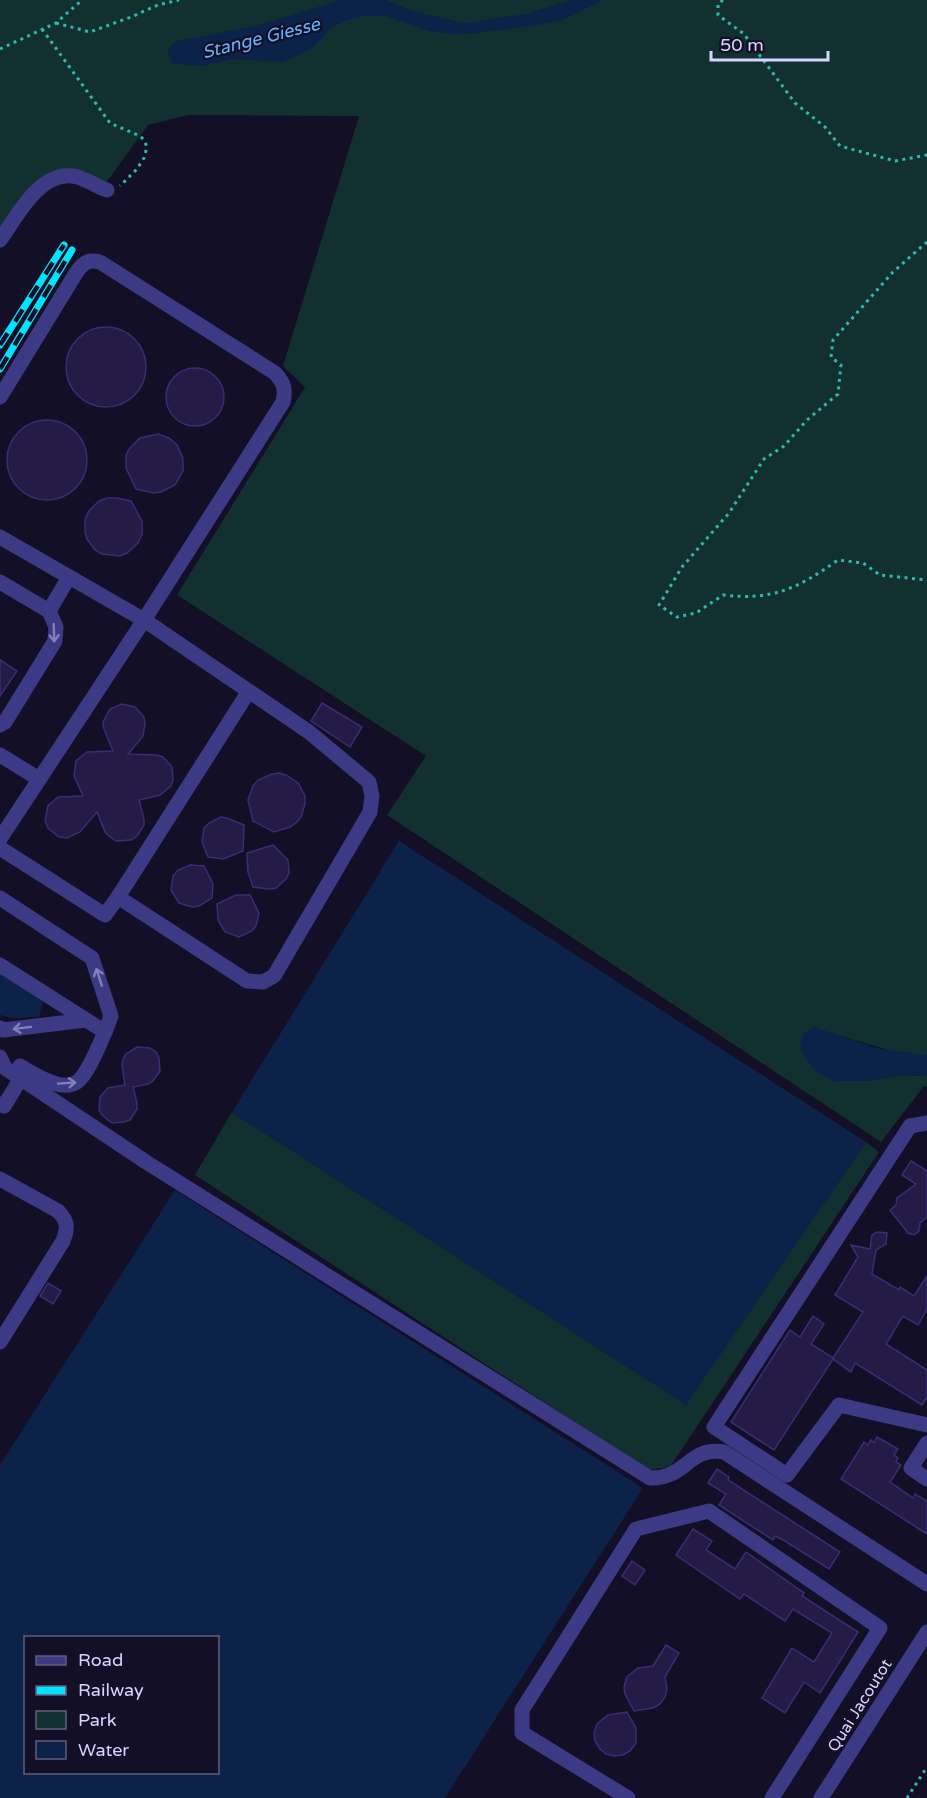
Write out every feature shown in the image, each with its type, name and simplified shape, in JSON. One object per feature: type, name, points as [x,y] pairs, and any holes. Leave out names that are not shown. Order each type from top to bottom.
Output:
[{"type":"street","points":[[0,240],[28,201],[48,181],[71,176],[107,190]]},
{"type":"street","points":[[0,397],[76,273],[83,263],[91,260],[100,262],[275,373],[283,382],[286,392],[283,402],[144,620],[0,839]]},
{"type":"street","points":[[0,537],[144,620],[309,732],[369,782],[372,796],[370,812],[274,976],[263,982],[247,981],[230,972],[118,897]]},
{"type":"street","points":[[49,611],[69,577]]},
{"type":"street","points":[[0,582],[49,611],[56,627],[55,641],[5,722],[0,725]]},
{"type":"street","points":[[0,848],[105,915],[249,691]]},
{"type":"street","points":[[0,755],[39,779]]},
{"type":"street","points":[[0,898],[92,958],[111,1016],[85,1073],[77,1083],[55,1084],[39,1078],[5,1057]]},
{"type":"street","points":[[0,965],[105,1032]]},
{"type":"street","points":[[0,1028],[3,1030],[86,1020]]},
{"type":"street","points":[[5,1057],[5,1068],[146,1162],[650,1478],[671,1475],[701,1453],[711,1450],[724,1452],[927,1584]]},
{"type":"street","points":[[0,1104],[4,1106],[21,1078]]},
{"type":"street","points":[[927,1123],[910,1126],[714,1427],[787,1475],[838,1405],[927,1425]]},
{"type":"street","points":[[0,1179],[58,1211],[68,1225],[63,1241],[0,1342]]},
{"type":"street","points":[[927,1443],[911,1468],[927,1479]]},
{"type":"street","points":[[628,1798],[522,1733],[522,1710],[636,1529],[709,1511],[880,1628],[772,1798]]},
{"type":"street","name":"Quai Jacoutot","points":[[821,1798],[927,1632]]},
{"type":"path","points":[[0,49],[56,23],[81,0]]},
{"type":"path","points":[[56,23],[90,32],[158,5],[179,0]]},
{"type":"path","points":[[723,0],[717,4],[717,15],[744,34],[795,103],[825,127],[840,146],[895,161],[927,155]]},
{"type":"path","points":[[42,29],[110,123],[140,136],[147,147],[144,158],[137,169],[124,183],[116,189],[107,190]]},
{"type":"path","points":[[927,242],[893,272],[833,340],[831,357],[841,365],[837,394],[807,420],[784,446],[764,459],[729,513],[682,567],[659,605],[677,617],[696,614],[723,595],[752,597],[784,592],[814,577],[838,560],[863,563],[880,575],[927,580]]},
{"type":"path","points":[[907,1798],[927,1767]]},
{"type":"green space","points":[[0,0],[927,0],[927,1087],[924,1086],[881,1142],[387,815],[426,756],[177,595],[305,387],[283,366],[359,116],[188,115],[148,125],[105,184],[74,172],[58,171],[50,174],[42,178],[0,233]],"holes":[[[814,1028],[885,1049],[926,1076],[901,1075],[867,1081]]]},
{"type":"green space","points":[[232,1112],[685,1404],[866,1142],[879,1152],[670,1467],[648,1470],[195,1175]]},
{"type":"water","name":"Stange Giesse","points":[[341,0],[386,0],[412,11],[465,23],[526,14],[570,0],[603,0],[565,19],[534,26],[456,35],[429,31],[387,16],[365,16],[345,21],[331,28],[309,50],[283,62],[231,59],[205,66],[171,63],[167,50],[176,41],[252,27]]},
{"type":"water","points":[[399,841],[866,1142],[686,1405],[232,1112]]},
{"type":"water","points":[[0,973],[43,1001],[39,1017],[12,1018],[0,1015]]},
{"type":"water","points":[[814,1027],[880,1049],[927,1055],[927,1076],[901,1075],[867,1081],[834,1081],[815,1071],[800,1049],[802,1034]]},
{"type":"water","points":[[175,1190],[643,1488],[445,1798],[0,1798],[0,1465]]},
{"type":"building","points":[[106,327],[121,330],[134,339],[143,352],[146,367],[143,382],[134,395],[121,404],[106,407],[91,404],[78,395],[69,382],[66,367],[69,352],[78,339],[91,330]]},
{"type":"building","points":[[189,368],[201,368],[216,376],[224,391],[224,403],[216,418],[201,426],[189,426],[174,418],[166,403],[166,391],[174,376]]},
{"type":"building","points":[[47,420],[62,423],[75,432],[84,445],[87,460],[84,475],[75,488],[62,497],[47,500],[32,497],[19,488],[10,475],[7,460],[10,445],[19,432],[32,423]]},
{"type":"building","points":[[158,434],[169,438],[177,445],[183,458],[183,471],[175,485],[161,492],[154,493],[136,489],[126,468],[126,455],[140,438]]},
{"type":"building","points":[[107,498],[131,501],[142,521],[142,534],[138,543],[120,556],[102,554],[95,550],[85,532],[85,519],[89,511],[99,501]]},
{"type":"building","points":[[0,660],[17,671],[0,696]]},
{"type":"building","points":[[322,703],[362,727],[350,747],[311,721]]},
{"type":"building","points":[[122,704],[135,707],[144,717],[145,723],[143,736],[128,754],[163,757],[172,767],[171,786],[160,795],[139,800],[144,825],[137,836],[131,840],[116,841],[110,837],[105,832],[97,812],[80,832],[67,838],[59,837],[48,828],[45,821],[48,806],[58,797],[83,796],[74,776],[76,761],[87,752],[113,751],[103,722],[110,709]]},
{"type":"building","points":[[279,773],[298,783],[305,796],[305,804],[301,817],[296,823],[274,832],[253,821],[248,800],[258,780]]},
{"type":"building","points":[[221,817],[244,825],[243,851],[223,859],[208,857],[202,842],[204,828]]},
{"type":"building","points":[[273,845],[288,860],[289,873],[276,888],[253,887],[248,872],[247,853]]},
{"type":"building","points":[[190,865],[204,866],[213,884],[212,898],[199,906],[192,907],[179,903],[171,890],[173,876],[178,870]]},
{"type":"building","points":[[236,895],[250,895],[259,913],[256,926],[252,931],[239,937],[225,932],[218,920],[217,904]]},
{"type":"building","points":[[137,1047],[150,1048],[156,1052],[160,1071],[148,1084],[133,1087],[137,1109],[130,1120],[112,1123],[99,1110],[100,1097],[108,1088],[125,1085],[123,1059],[126,1054]]},
{"type":"building","points":[[911,1161],[927,1171],[927,1217],[920,1223],[919,1231],[914,1235],[908,1233],[890,1210],[896,1205],[897,1198],[916,1184],[902,1175]]},
{"type":"building","points":[[877,1232],[887,1233],[886,1244],[876,1250],[872,1274],[914,1296],[927,1276],[927,1309],[918,1325],[903,1316],[886,1344],[927,1370],[927,1397],[922,1405],[855,1363],[851,1372],[833,1359],[774,1450],[731,1422],[790,1330],[800,1337],[813,1316],[824,1324],[811,1344],[833,1358],[863,1312],[835,1295],[858,1257],[851,1245],[870,1249],[872,1235]]},
{"type":"building","points":[[48,1283],[61,1291],[53,1304],[40,1296]]},
{"type":"building","points":[[877,1437],[898,1449],[894,1455],[898,1458],[896,1462],[901,1465],[890,1482],[913,1498],[915,1494],[927,1501],[927,1534],[841,1479],[864,1442],[868,1445],[871,1440],[874,1443]]},
{"type":"building","points":[[717,1469],[729,1477],[728,1480],[840,1552],[829,1569],[785,1541],[775,1536],[773,1540],[719,1505],[726,1494],[708,1483]]},
{"type":"building","points":[[693,1529],[712,1541],[706,1550],[735,1569],[746,1552],[804,1593],[802,1596],[858,1632],[820,1693],[804,1682],[785,1713],[762,1698],[792,1648],[814,1662],[832,1633],[793,1609],[785,1621],[744,1594],[740,1599],[676,1555]]},
{"type":"building","points":[[632,1561],[645,1570],[635,1585],[622,1576]]},
{"type":"building","points":[[666,1645],[679,1653],[665,1677],[667,1689],[665,1697],[653,1708],[634,1711],[625,1694],[624,1687],[627,1677],[638,1668],[653,1666]]},
{"type":"building","points":[[627,1712],[636,1728],[636,1743],[630,1751],[623,1755],[606,1754],[595,1741],[594,1733],[597,1724],[608,1715]]},
{"type":"railway","points":[[0,345],[64,245]]},
{"type":"railway","points":[[0,369],[72,250]]}]
